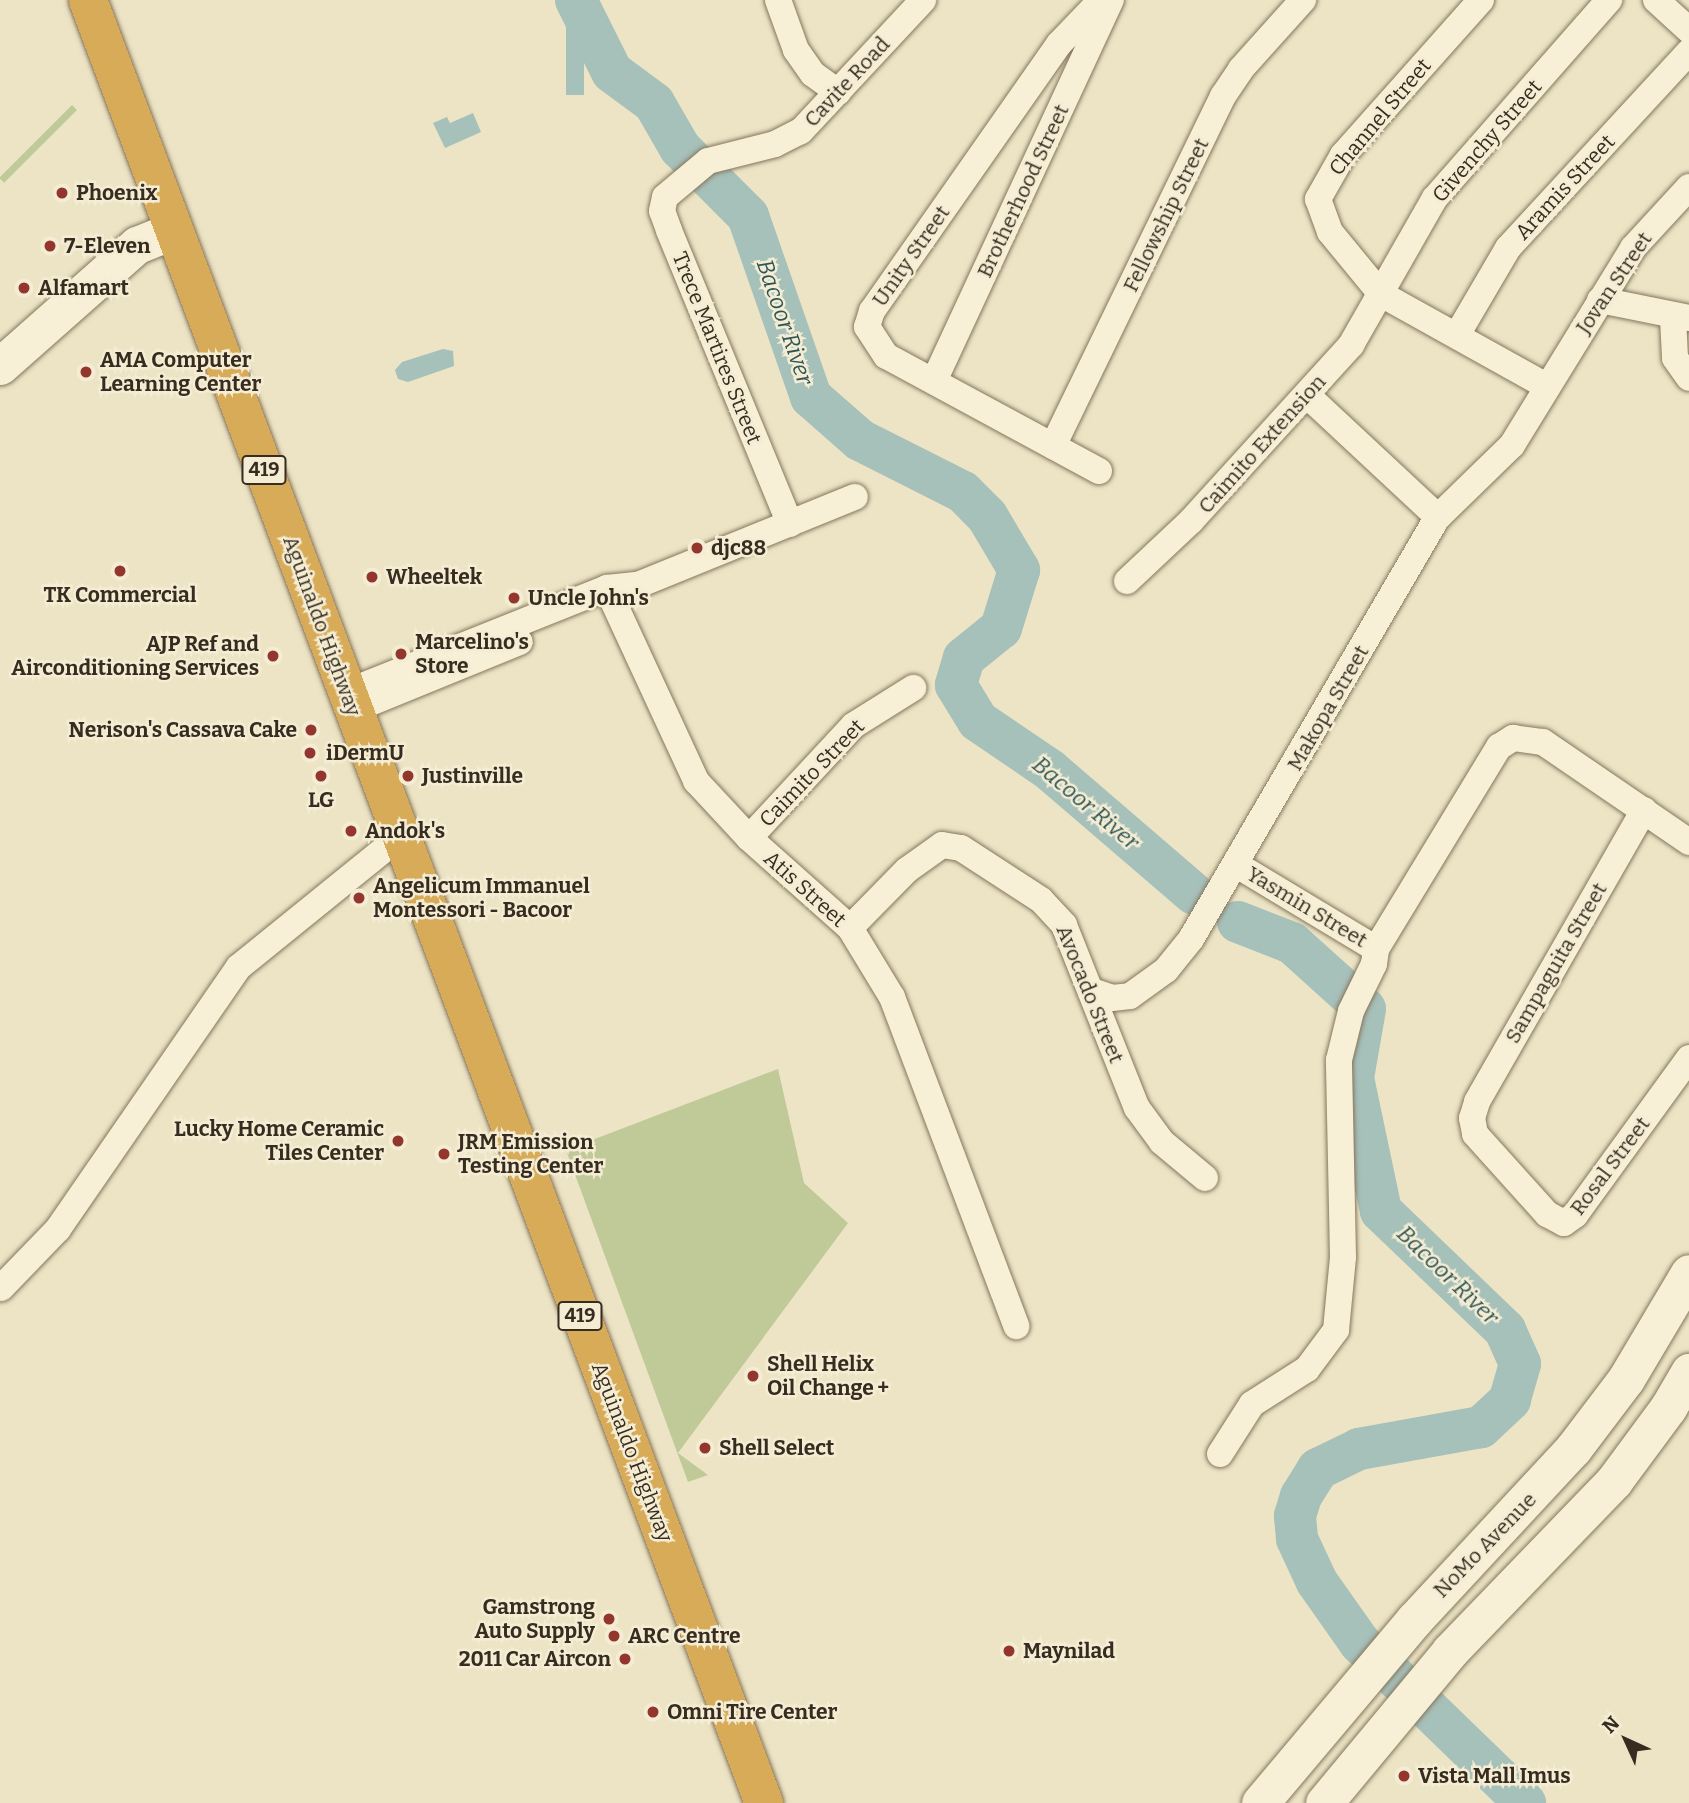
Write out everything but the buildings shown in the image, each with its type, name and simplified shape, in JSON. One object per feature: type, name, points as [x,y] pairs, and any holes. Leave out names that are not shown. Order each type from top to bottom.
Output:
[{"type":"highway","name":"Aguinaldo Highway","points":[[88,0],[764,1803]]},
{"type":"main road","points":[[0,366],[137,244],[174,230]]},
{"type":"main road","name":"NoMo Avenue","points":[[1260,1803],[1351,1691],[1414,1619],[1573,1449],[1626,1379],[1689,1273]]},
{"type":"main road","points":[[1324,1803],[1450,1651],[1614,1481],[1668,1408],[1689,1372]]},
{"type":"street","points":[[778,0],[796,50],[813,74],[838,92]]},
{"type":"street","name":"Cavite Road","points":[[684,178],[708,161],[790,138],[838,92],[923,0]]},
{"type":"street","name":"Unity Street","points":[[1099,471],[880,349],[867,327],[872,311],[1059,44],[1101,0]]},
{"type":"street","name":"Brotherhood Street","points":[[934,381],[1111,0]]},
{"type":"street","name":"Fellowship Street","points":[[1053,446],[1223,96],[1241,69],[1303,0]]},
{"type":"street","name":"Channel Street","points":[[1482,0],[1343,155],[1318,199],[1330,232],[1381,294],[1546,386]]},
{"type":"street","name":"Givenchy Street","points":[[1381,294],[1435,198],[1609,0]]},
{"type":"street","points":[[1656,0],[1689,30]]},
{"type":"street","name":"Aramis Street","points":[[1457,335],[1508,248],[1689,52]]},
{"type":"street","name":"Trece Martires Street","points":[[684,178],[672,186],[662,211],[790,524]]},
{"type":"street","name":"Jovan Street","points":[[1546,386],[1633,248],[1689,187]]},
{"type":"street","name":"Caimito Extension","points":[[1127,581],[1191,522],[1307,395],[1351,345],[1381,294]]},
{"type":"street","points":[[1600,300],[1681,318],[1675,358],[1689,378]]},
{"type":"street","name":"Makopa Street","points":[[1092,991],[1112,998],[1130,996],[1147,987],[1191,939],[1237,865],[1438,517],[1511,445],[1546,386]]},
{"type":"street","points":[[1307,395],[1438,517]]},
{"type":"street","points":[[350,701],[855,497]]},
{"type":"street","name":"Atis Street","points":[[611,596],[696,781],[749,838],[850,928],[892,997],[1016,1326]]},
{"type":"street","name":"Caimito Street","points":[[749,838],[855,725],[913,688]]},
{"type":"street","points":[[1220,1454],[1252,1404],[1307,1369],[1336,1330],[1343,1257],[1339,1060],[1351,1011],[1375,956],[1487,763],[1513,738],[1543,742],[1689,842]]},
{"type":"street","name":"Sampaguita Street","points":[[1472,1118],[1477,1102],[1644,810]]},
{"type":"street","points":[[1,1288],[58,1229],[239,967],[262,944],[401,836]]},
{"type":"street","name":"Avocado Street","points":[[850,928],[924,854],[942,845],[961,848],[1053,909],[1065,925],[1137,1108],[1162,1142],[1205,1178]]},
{"type":"street","name":"Yasmin Street","points":[[1237,865],[1375,956]]},
{"type":"street","name":"Rosal Street","points":[[1472,1118],[1475,1135],[1488,1150],[1548,1214],[1564,1223],[1575,1215],[1689,1058]]},
{"type":"green space","points":[[72,105],[77,110],[4,183],[0,177]]},
{"type":"green space","points":[[778,1069],[804,1183],[848,1223],[678,1453],[708,1475],[688,1482],[566,1150]]},
{"type":"water","points":[[566,0],[584,0],[584,95],[566,95]]},
{"type":"water","points":[[473,113],[481,132],[445,148],[433,123],[447,117],[450,123]]},
{"type":"water","points":[[443,349],[453,351],[454,366],[408,382],[398,379],[395,370],[402,362]]},
{"type":"waterway","name":"Bacoor River","points":[[576,0],[612,72],[654,103],[680,148],[748,216],[811,397],[860,440],[963,492],[987,516],[1019,570],[1001,628],[964,658],[956,685],[978,721],[1050,770],[1194,894]]},
{"type":"waterway","name":"Bacoor River","points":[[1238,922],[1292,943],[1365,1009],[1353,1078],[1381,1211],[1505,1330],[1520,1364],[1510,1400],[1481,1427],[1359,1449],[1318,1469],[1301,1496],[1295,1516],[1297,1539],[1317,1582],[1360,1643],[1525,1803]]},
{"type":"place","name":"Phoenix","points":[[62,193]]},
{"type":"place","name":"7-Eleven","points":[[50,246]]},
{"type":"place","name":"Alfamart","points":[[24,288]]},
{"type":"place","name":"AMA Computer Learning Center","points":[[86,372]]},
{"type":"place","name":"djc88","points":[[697,548]]},
{"type":"place","name":"TK Commercial","points":[[120,571]]},
{"type":"place","name":"Wheeltek","points":[[372,577]]},
{"type":"place","name":"Uncle John's","points":[[514,598]]},
{"type":"place","name":"Marcelino's Store","points":[[401,654]]},
{"type":"place","name":"AJP Ref and Airconditioning Services","points":[[273,656]]},
{"type":"place","name":"Nerison's Cassava Cake","points":[[311,730]]},
{"type":"place","name":"iDermU","points":[[310,753]]},
{"type":"place","name":"LG","points":[[321,776]]},
{"type":"place","name":"Justinville","points":[[408,776]]},
{"type":"place","name":"Andok's","points":[[351,831]]},
{"type":"place","name":"Angelicum Immanuel Montessori - Bacoor","points":[[359,898]]},
{"type":"place","name":"Lucky Home Ceramic Tiles Center","points":[[398,1141]]},
{"type":"place","name":"JRM Emission Testing Center","points":[[444,1154]]},
{"type":"place","name":"Shell Helix Oil Change +","points":[[753,1376]]},
{"type":"place","name":"Shell Select","points":[[705,1448]]},
{"type":"place","name":"Gamstrong Auto Supply","points":[[609,1619]]},
{"type":"place","name":"ARC Centre","points":[[614,1636]]},
{"type":"place","name":"Maynilad","points":[[1009,1651]]},
{"type":"place","name":"2011 Car Aircon","points":[[625,1659]]},
{"type":"place","name":"Omni Tire Center","points":[[653,1712]]},
{"type":"place","name":"Vista Mall Imus","points":[[1404,1776]]}]
